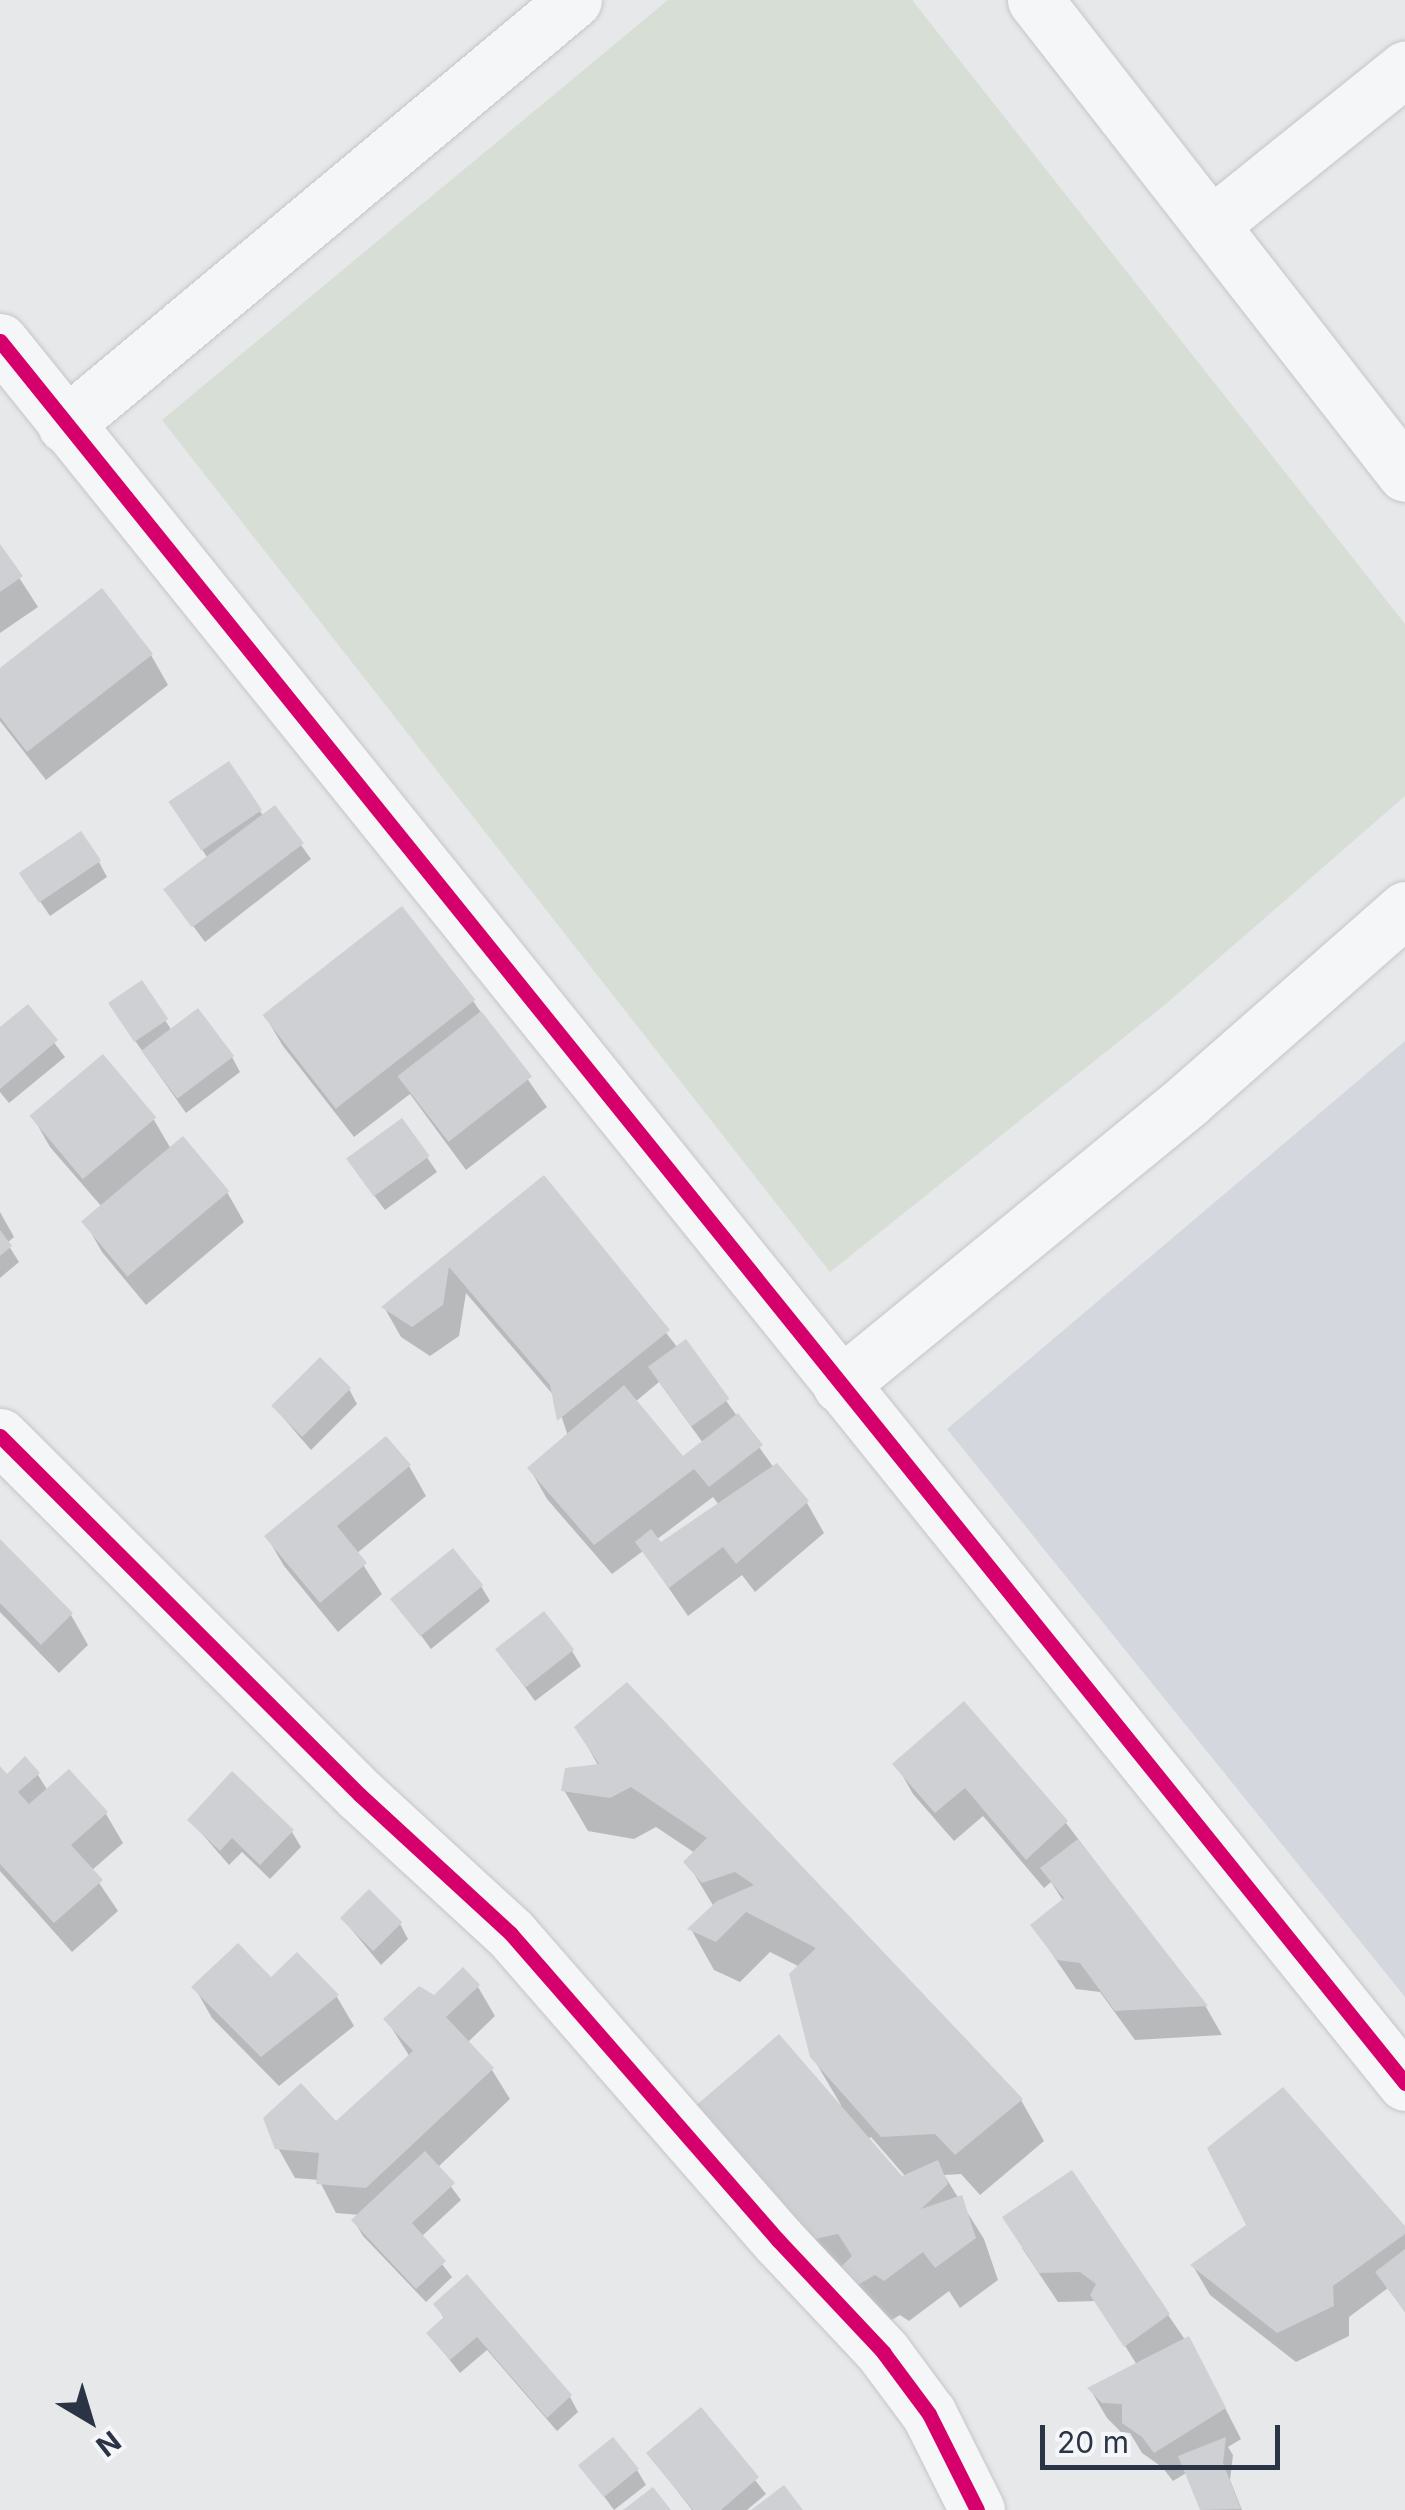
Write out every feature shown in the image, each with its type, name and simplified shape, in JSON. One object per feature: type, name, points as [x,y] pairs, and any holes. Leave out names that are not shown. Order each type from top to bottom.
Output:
[{"type":"street","points":[[66,425],[574,0]]},
{"type":"street","points":[[1035,0],[1405,474]]},
{"type":"street","points":[[1212,224],[1405,70]]},
{"type":"street","points":[[0,341],[1405,2083]]},
{"type":"street","points":[[840,1385],[1189,1099],[1405,909]]},
{"type":"street","points":[[0,1436],[360,1795],[511,1934],[778,2240],[883,2352],[928,2414],[977,2510]]},
{"type":"shaded area","points":[[668,0],[912,0],[1405,624],[1405,796],[1167,1003],[830,1272],[162,420]]},
{"type":"shaded area","points":[[1405,1041],[1405,1997],[947,1429]]},
{"type":"building","points":[[0,544],[23,576],[0,592]]},
{"type":"building","points":[[102,588],[153,654],[27,752],[0,717],[0,668]]},
{"type":"building","points":[[229,761],[262,810],[201,851],[168,802]]},
{"type":"building","points":[[275,805],[304,843],[192,928],[163,889]]},
{"type":"building","points":[[81,831],[101,861],[39,903],[19,873]]},
{"type":"building","points":[[402,906],[475,1000],[336,1109],[263,1015]]},
{"type":"building","points":[[142,980],[168,1019],[134,1042],[108,1003]]},
{"type":"building","points":[[28,1004],[58,1040],[0,1089],[0,1027]]},
{"type":"building","points":[[198,1008],[234,1056],[177,1099],[141,1051]]},
{"type":"building","points":[[481,1011],[532,1076],[449,1142],[397,1076]]},
{"type":"building","points":[[103,1054],[156,1118],[83,1179],[29,1116]]},
{"type":"building","points":[[402,1118],[430,1156],[374,1197],[346,1159]]},
{"type":"building","points":[[183,1136],[229,1191],[127,1277],[81,1221]]},
{"type":"building","points":[[544,1175],[670,1330],[557,1421],[550,1385],[449,1267],[443,1305],[412,1327],[381,1307]]},
{"type":"building","points":[[0,1230],[12,1246],[0,1256]]},
{"type":"building","points":[[686,1339],[729,1399],[691,1426],[648,1367]]},
{"type":"building","points":[[320,1357],[351,1388],[302,1437],[271,1406]]},
{"type":"building","points":[[624,1385],[683,1456],[738,1413],[763,1445],[709,1487],[694,1469],[594,1545],[527,1468]]},
{"type":"building","points":[[386,1436],[411,1465],[337,1526],[367,1563],[320,1603],[264,1536]]},
{"type":"building","points":[[777,1463],[809,1501],[736,1564],[723,1547],[669,1588],[635,1542],[651,1529],[661,1542]]},
{"type":"building","points":[[0,1539],[73,1613],[41,1645],[0,1603]]},
{"type":"building","points":[[453,1548],[483,1585],[420,1636],[390,1599]]},
{"type":"building","points":[[544,1611],[574,1650],[525,1688],[495,1649]]},
{"type":"building","points":[[627,1682],[1023,2099],[955,2155],[935,2134],[881,2137],[810,2057],[789,1974],[816,1948],[746,1912],[716,1942],[687,1929],[717,1901],[754,1885],[735,1872],[702,1883],[683,1862],[707,1838],[631,1787],[610,1798],[561,1791],[565,1768],[599,1764],[574,1727]]},
{"type":"building","points":[[964,1701],[1068,1821],[1026,1860],[965,1788],[935,1813],[892,1764]]},
{"type":"building","points":[[25,1756],[40,1773],[18,1792],[29,1804],[69,1769],[108,1812],[71,1845],[103,1880],[54,1923],[0,1864],[0,1766],[7,1774]]},
{"type":"building","points":[[232,1771],[294,1830],[260,1865],[232,1838],[220,1851],[187,1820]]},
{"type":"building","points":[[1078,1839],[1208,2006],[1115,2011],[1080,1963],[1057,1960],[1030,1925],[1064,1898],[1040,1868]]},
{"type":"building","points":[[369,1889],[402,1922],[373,1951],[340,1918]]},
{"type":"building","points":[[238,1943],[271,1977],[297,1952],[339,1995],[261,2057],[191,1987]]},
{"type":"building","points":[[463,1967],[480,1985],[446,2017],[494,2068],[366,2188],[316,2184],[319,2153],[275,2149],[263,2118],[301,2083],[336,2121],[413,2051],[383,2019],[419,1986],[434,1995]]},
{"type":"building","points":[[779,2034],[902,2176],[938,2160],[948,2184],[921,2209],[962,2195],[976,2238],[935,2268],[923,2252],[884,2281],[875,2275],[856,2286],[838,2270],[852,2256],[838,2234],[806,2241],[693,2108]]},
{"type":"building","points":[[1283,2087],[1405,2226],[1405,2234],[1333,2286],[1334,2306],[1277,2333],[1190,2265],[1246,2225],[1207,2148]]},
{"type":"building","points":[[425,2151],[455,2183],[412,2223],[446,2261],[416,2289],[351,2220]]},
{"type":"building","points":[[1072,2170],[1170,2314],[1124,2347],[1090,2295],[1096,2284],[1080,2272],[1039,2273],[1002,2217]]},
{"type":"building","points":[[1405,2249],[1405,2312],[1375,2272]]},
{"type":"building","points":[[467,2274],[572,2395],[547,2418],[477,2337],[450,2360],[426,2333],[444,2317],[433,2304]]},
{"type":"building","points":[[1189,2336],[1226,2408],[1154,2453],[1142,2437],[1122,2423],[1122,2404],[1102,2403],[1087,2388]]},
{"type":"building","points":[[701,2407],[759,2477],[721,2510],[693,2510],[646,2453]]},
{"type":"building","points":[[613,2437],[639,2469],[604,2497],[578,2465]]},
{"type":"building","points":[[1226,2437],[1223,2463],[1241,2509],[1200,2510],[1178,2456]]},
{"type":"building","points":[[784,2485],[803,2510],[751,2510]]},
{"type":"building","points":[[653,2487],[671,2510],[623,2510]]},
{"type":"cycle path","points":[[0,341],[1405,2083]]},
{"type":"cycle path","points":[[0,1436],[360,1795],[511,1934],[778,2240],[883,2352],[929,2414],[977,2510]]}]
